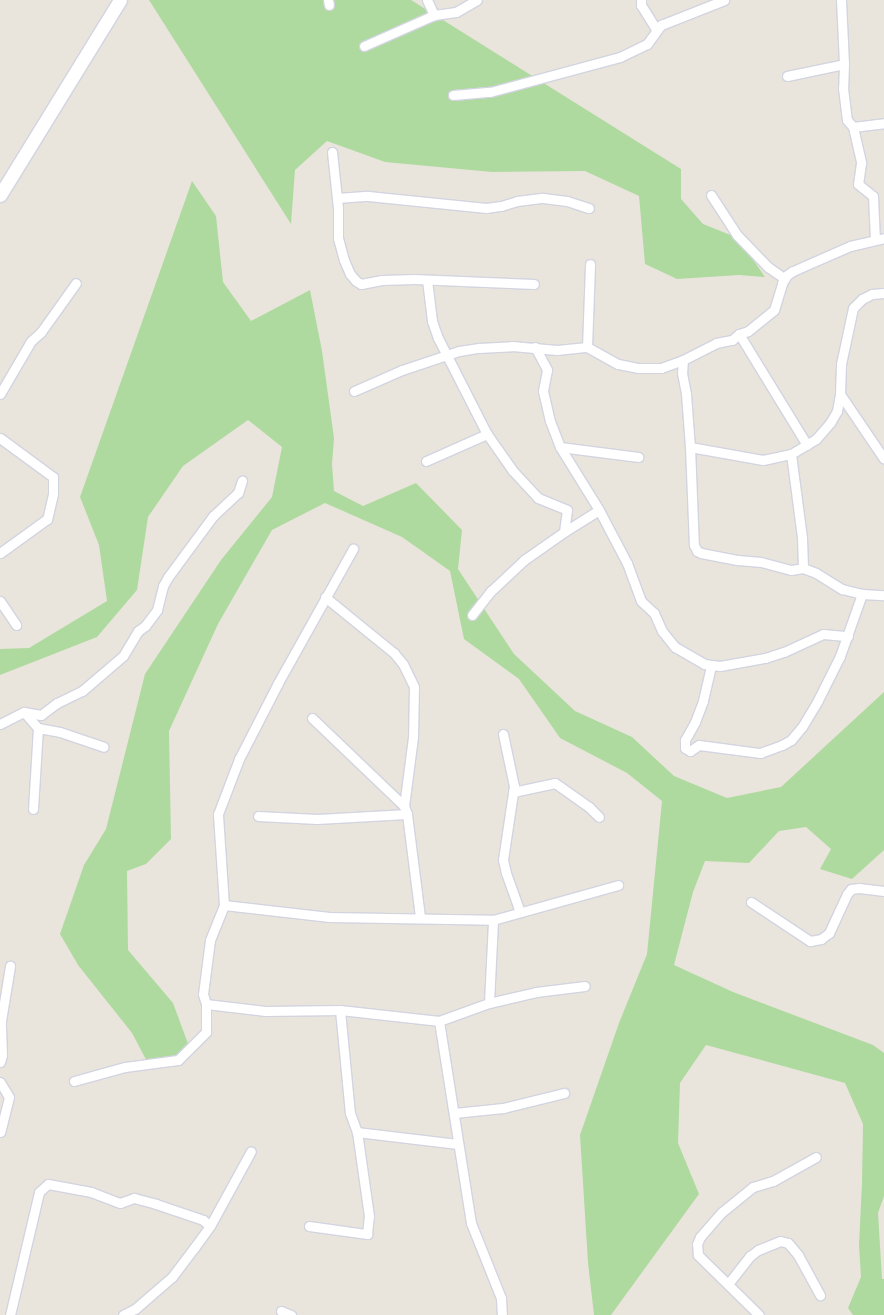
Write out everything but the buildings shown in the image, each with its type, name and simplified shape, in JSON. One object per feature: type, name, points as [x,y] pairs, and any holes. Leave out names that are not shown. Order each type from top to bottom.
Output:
[{"type":"main road","points":[[0,195],[120,0]]},
{"type":"street","points":[[427,0],[434,15]]},
{"type":"street","points":[[364,46],[434,15],[456,12],[477,0]]},
{"type":"street","points":[[641,0],[641,5],[656,29]]},
{"type":"street","points":[[453,95],[490,92],[620,57],[647,44],[656,29],[661,25],[724,0]]},
{"type":"street","points":[[354,392],[402,370],[447,355],[479,348],[512,346],[557,350],[587,347],[618,364],[651,369],[664,367],[683,360],[716,343],[732,340],[739,334],[748,331],[774,310],[784,278],[793,271],[820,261],[850,246],[880,239],[872,196],[858,184],[861,163],[853,127],[847,120],[842,88],[844,64],[841,0]]},
{"type":"street","points":[[787,76],[844,64]]},
{"type":"street","points":[[853,127],[884,123]]},
{"type":"street","points":[[332,152],[337,198],[338,238],[350,274],[356,281],[361,284],[382,280],[414,279],[534,284]]},
{"type":"street","points":[[711,195],[737,235],[768,267],[784,278]]},
{"type":"street","points":[[337,198],[368,196],[486,208],[501,206],[517,201],[544,198],[567,201],[589,208]]},
{"type":"street","points":[[587,347],[590,264]]},
{"type":"street","points":[[427,280],[432,320],[438,338],[487,434],[513,471],[538,498],[567,510],[564,532]]},
{"type":"street","points":[[0,394],[31,341],[41,332],[76,283]]},
{"type":"street","points":[[690,448],[762,460],[791,454],[816,439],[830,423],[837,411],[840,394],[841,364],[853,308],[862,299],[872,294],[884,293]]},
{"type":"street","points":[[739,334],[806,445]]},
{"type":"street","points":[[535,347],[547,370],[543,391],[550,421],[560,447],[599,510],[627,563],[641,601],[654,613],[662,631],[674,647],[687,656],[711,666],[765,658],[784,652],[823,634],[848,636]]},
{"type":"street","points":[[683,360],[682,373],[686,394],[690,448],[694,545],[697,551],[701,554],[761,562],[791,570],[803,568],[816,573],[842,589],[862,594],[884,595]]},
{"type":"street","points":[[664,367],[682,373]]},
{"type":"street","points":[[840,394],[884,459]]},
{"type":"street","points":[[426,461],[487,434]]},
{"type":"street","points":[[0,438],[53,477],[53,494],[47,519],[0,553]]},
{"type":"street","points":[[560,447],[638,457]]},
{"type":"street","points":[[791,454],[802,538],[803,568]]},
{"type":"street","points":[[0,724],[24,712],[41,715],[57,703],[82,691],[122,656],[138,631],[145,626],[157,610],[163,586],[168,577],[213,516],[238,492],[242,481]]},
{"type":"street","points":[[472,615],[491,591],[524,560],[599,510]]},
{"type":"street","points":[[74,1081],[125,1067],[178,1060],[206,1032],[206,1004],[203,994],[210,940],[224,905],[218,814],[240,759],[325,597],[353,549]]},
{"type":"street","points":[[711,666],[703,701],[695,722],[685,740],[685,748],[690,751],[699,745],[760,753],[782,745],[791,740],[802,727],[818,700],[840,656],[862,594]]},
{"type":"street","points":[[325,597],[394,653],[403,664],[414,687],[413,737],[405,810],[420,918]]},
{"type":"street","points":[[0,601],[16,625]]},
{"type":"street","points":[[24,712],[38,728],[60,732],[104,747]]},
{"type":"street","points":[[312,718],[405,810]]},
{"type":"street","points":[[34,809],[38,728]]},
{"type":"street","points":[[503,734],[514,786],[503,860],[520,912]]},
{"type":"street","points":[[513,792],[555,783],[589,807],[599,817]]},
{"type":"street","points":[[258,816],[317,819],[405,810]]},
{"type":"street","points":[[224,905],[329,917],[493,920],[618,885]]},
{"type":"street","points":[[750,902],[810,941],[821,939],[829,933],[847,894],[851,889],[859,888],[884,891]]},
{"type":"street","points":[[489,1003],[493,920]]},
{"type":"street","points":[[0,1062],[2,1055],[1,1020],[10,966]]},
{"type":"street","points":[[206,1004],[266,1011],[340,1010],[438,1021],[489,1003],[536,992],[585,986]]},
{"type":"street","points":[[309,1226],[367,1234],[369,1216],[357,1132],[350,1113],[340,1010]]},
{"type":"street","points":[[438,1021],[471,1223],[501,1298],[502,1315]]},
{"type":"street","points":[[0,1082],[9,1097],[0,1132]]},
{"type":"street","points":[[454,1113],[503,1108],[564,1093]]},
{"type":"street","points":[[357,1132],[457,1144]]},
{"type":"street","points":[[123,1315],[135,1309],[172,1277],[210,1226],[251,1152]]},
{"type":"street","points":[[759,1315],[698,1255],[696,1249],[700,1237],[722,1212],[753,1187],[773,1181],[816,1157]]},
{"type":"street","points":[[10,1315],[39,1192],[48,1184],[91,1192],[120,1203],[134,1198],[203,1220],[210,1226]]},
{"type":"street","points":[[728,1284],[750,1256],[758,1250],[780,1241],[788,1243],[798,1255],[820,1295]]},
{"type":"street","points":[[281,1311],[291,1315]]},
{"type":"green space","points":[[149,0],[411,0],[681,169],[681,199],[703,224],[738,238],[765,277],[739,275],[677,279],[645,264],[639,196],[585,171],[492,172],[385,162],[327,141],[295,170],[291,224]]},
{"type":"green space","points":[[192,181],[216,216],[223,282],[251,321],[310,290],[322,351],[334,438],[332,464],[334,491],[363,506],[416,483],[462,530],[458,569],[514,654],[575,711],[632,737],[674,776],[727,798],[781,787],[884,692],[884,850],[852,879],[820,869],[831,849],[806,827],[779,831],[749,863],[705,861],[693,892],[674,965],[733,992],[873,1045],[884,1053],[884,1196],[878,1213],[882,1279],[884,1279],[884,1315],[853,1315],[848,1308],[861,1277],[859,1245],[863,1124],[845,1083],[706,1045],[680,1083],[678,1143],[699,1194],[611,1315],[594,1315],[588,1263],[580,1135],[619,1023],[647,954],[662,801],[627,773],[560,738],[519,679],[464,639],[450,571],[402,537],[325,503],[272,530],[218,624],[169,731],[171,839],[146,864],[127,871],[128,950],[173,1003],[190,1049],[151,1069],[132,1033],[78,965],[60,934],[84,865],[106,829],[145,674],[221,560],[272,497],[282,447],[248,420],[183,466],[148,517],[137,590],[97,637],[0,675],[0,649],[29,648],[107,601],[99,545],[80,497]]}]
